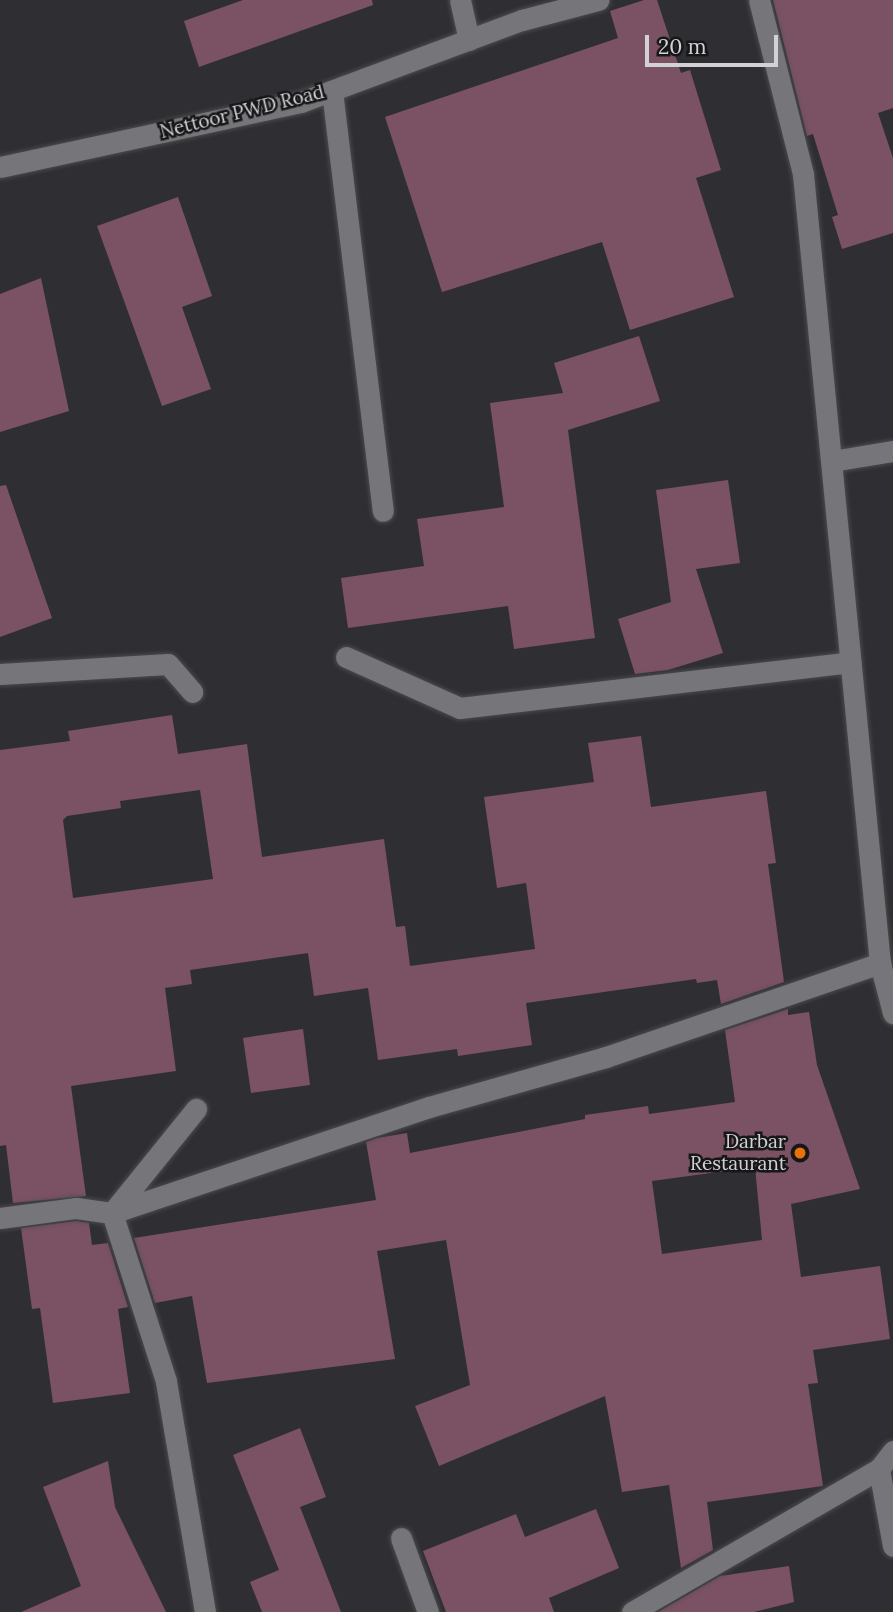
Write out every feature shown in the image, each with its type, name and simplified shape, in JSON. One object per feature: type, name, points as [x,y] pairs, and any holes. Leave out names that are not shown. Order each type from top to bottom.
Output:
[{"type":"street","points":[[460,0],[469,40]]},
{"type":"street","name":"Nettoor PWD Road","points":[[0,167],[302,102],[469,40],[598,0]]},
{"type":"street","points":[[760,0],[803,174],[880,962],[893,1013]]},
{"type":"street","points":[[332,91],[383,511]]},
{"type":"street","points":[[832,461],[893,451]]},
{"type":"street","points":[[346,657],[460,708],[850,662]]},
{"type":"street","points":[[0,674],[168,664],[192,692]]},
{"type":"street","points":[[0,1218],[76,1208],[112,1213],[429,1107],[606,1057],[880,962]]},
{"type":"street","points":[[112,1213],[196,1109]]},
{"type":"street","points":[[112,1213],[166,1381],[205,1612]]},
{"type":"street","points":[[632,1612],[880,1469],[893,1451]]},
{"type":"street","points":[[880,1469],[893,1546]]},
{"type":"street","points":[[401,1538],[429,1612]]},
{"type":"building","points":[[243,0],[372,0],[373,5],[199,67],[184,21]]},
{"type":"building","points":[[644,0],[657,0],[681,73],[690,70],[721,170],[696,178],[734,297],[630,330],[602,242],[442,292],[385,117],[618,38],[610,11]]},
{"type":"building","points":[[773,0],[893,0],[893,108],[878,113],[893,158],[893,233],[842,249],[832,217],[838,215],[813,134],[807,136]]},
{"type":"building","points":[[178,197],[212,296],[182,307],[211,389],[162,406],[97,226]]},
{"type":"building","points":[[41,278],[69,411],[0,432],[0,294]]},
{"type":"building","points":[[639,336],[660,401],[568,430],[595,638],[514,649],[508,606],[348,628],[341,578],[424,566],[417,519],[504,507],[490,403],[563,393],[554,363]]},
{"type":"building","points":[[728,480],[740,563],[696,569],[723,653],[668,670],[635,674],[618,619],[671,602],[656,490]]},
{"type":"building","points":[[6,485],[52,618],[0,637],[0,486]]},
{"type":"building","points":[[172,715],[178,754],[247,744],[262,857],[384,839],[396,927],[405,926],[410,966],[535,949],[526,883],[497,888],[484,797],[594,782],[588,743],[641,736],[651,807],[766,791],[776,863],[768,864],[784,982],[721,1004],[717,980],[697,983],[696,979],[526,1003],[532,1045],[458,1056],[457,1049],[378,1060],[368,988],[314,996],[308,953],[190,970],[192,984],[165,988],[176,1071],[71,1086],[86,1196],[13,1203],[6,1145],[0,1146],[0,750],[70,741],[68,731]],"holes":[[[200,790],[213,879],[73,898],[63,820],[67,816],[121,808],[120,801]]]},
{"type":"building","points":[[788,1009],[788,1015],[809,1012],[817,1065],[860,1189],[791,1204],[801,1277],[880,1266],[890,1339],[813,1350],[818,1383],[808,1384],[823,1486],[707,1502],[713,1550],[681,1568],[669,1485],[622,1492],[605,1396],[439,1466],[415,1406],[470,1385],[446,1240],[377,1251],[395,1359],[207,1383],[192,1296],[155,1303],[134,1238],[376,1200],[366,1142],[377,1138],[407,1133],[410,1153],[585,1119],[585,1115],[648,1106],[649,1114],[735,1102],[725,1030]],"holes":[[[755,1167],[762,1240],[662,1254],[652,1181]]]},
{"type":"building","points":[[303,1029],[310,1085],[251,1093],[243,1038]]},
{"type":"building","points":[[76,1221],[89,1223],[92,1245],[108,1243],[128,1307],[118,1309],[130,1393],[53,1403],[40,1308],[32,1309],[21,1228]]},
{"type":"building","points":[[300,1428],[326,1497],[300,1507],[341,1612],[262,1612],[250,1582],[279,1570],[233,1455]]},
{"type":"building","points":[[108,1461],[115,1507],[166,1612],[21,1612],[81,1586],[43,1487]]},
{"type":"building","points":[[596,1509],[619,1568],[549,1598],[554,1612],[446,1612],[423,1551],[516,1514],[525,1537]]},
{"type":"building","points":[[789,1566],[794,1602],[754,1612],[658,1612],[720,1576]]},
{"type":"place","name":"Darbar Restaurant","points":[[800,1153]]}]
